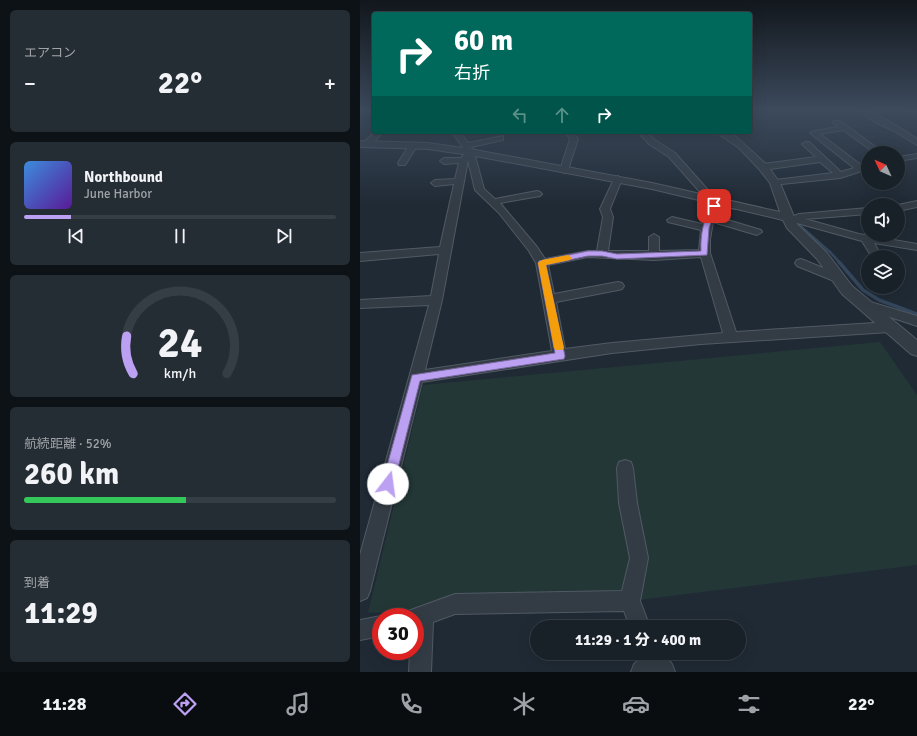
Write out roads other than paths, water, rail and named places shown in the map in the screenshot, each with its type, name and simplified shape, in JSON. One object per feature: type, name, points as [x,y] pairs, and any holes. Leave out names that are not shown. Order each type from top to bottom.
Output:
[{"type":"street","points":[[461,141],[467,153],[480,190],[534,249],[542,263],[560,356]]},
{"type":"street","points":[[444,161],[493,141]]},
{"type":"street","points":[[564,170],[573,141]]},
{"type":"street","points":[[651,141],[672,155],[714,202]]},
{"type":"street","points":[[737,141],[763,167],[775,183],[790,220],[822,256],[847,290],[917,349]]},
{"type":"street","points":[[826,141],[861,165]]},
{"type":"street","points":[[363,144],[452,148],[467,153],[564,170],[714,202],[861,237]]},
{"type":"street","points":[[806,144],[840,175]]},
{"type":"street","points":[[402,163],[413,146]]},
{"type":"street","points":[[360,591],[436,300],[459,181],[467,153]]},
{"type":"street","points":[[905,158],[917,156]]},
{"type":"street","points":[[763,167],[821,159]]},
{"type":"street","points":[[775,183],[840,175],[861,168]]},
{"type":"street","points":[[435,182],[459,181]]},
{"type":"street","points":[[602,254],[608,217],[605,209],[617,182]]},
{"type":"street","points":[[507,189],[510,199]]},
{"type":"street","points":[[492,202],[537,194]]},
{"type":"street","points":[[714,202],[707,223],[704,240],[705,253],[731,337]]},
{"type":"street","points":[[905,207],[917,204]]},
{"type":"street","points":[[790,220],[861,212]]},
{"type":"street","points":[[672,220],[707,223],[757,232]]},
{"type":"street","points":[[654,237],[654,256]]},
{"type":"street","points":[[889,242],[917,247]]},
{"type":"street","points":[[360,257],[445,250]]},
{"type":"street","points":[[542,263],[588,254],[654,256],[705,253]]},
{"type":"street","points":[[801,263],[839,280]]},
{"type":"street","points":[[549,299],[618,286]]},
{"type":"street","points":[[360,304],[436,300]]},
{"type":"street","points":[[862,303],[917,321]]},
{"type":"street","points":[[416,378],[612,348],[731,337],[890,327]]},
{"type":"street","points":[[625,468],[628,503],[639,558],[630,600],[637,620]]},
{"type":"street","points":[[424,615],[455,604],[630,600]]},
{"type":"street","points":[[360,630],[372,628]]},
{"type":"street","points":[[420,660],[420,672]]},
{"type":"waterway","points":[[704,201],[735,209]]},
{"type":"waterway","points":[[796,222],[840,263]]},
{"type":"waterway","points":[[839,262],[863,290],[879,300],[917,314]]}]
